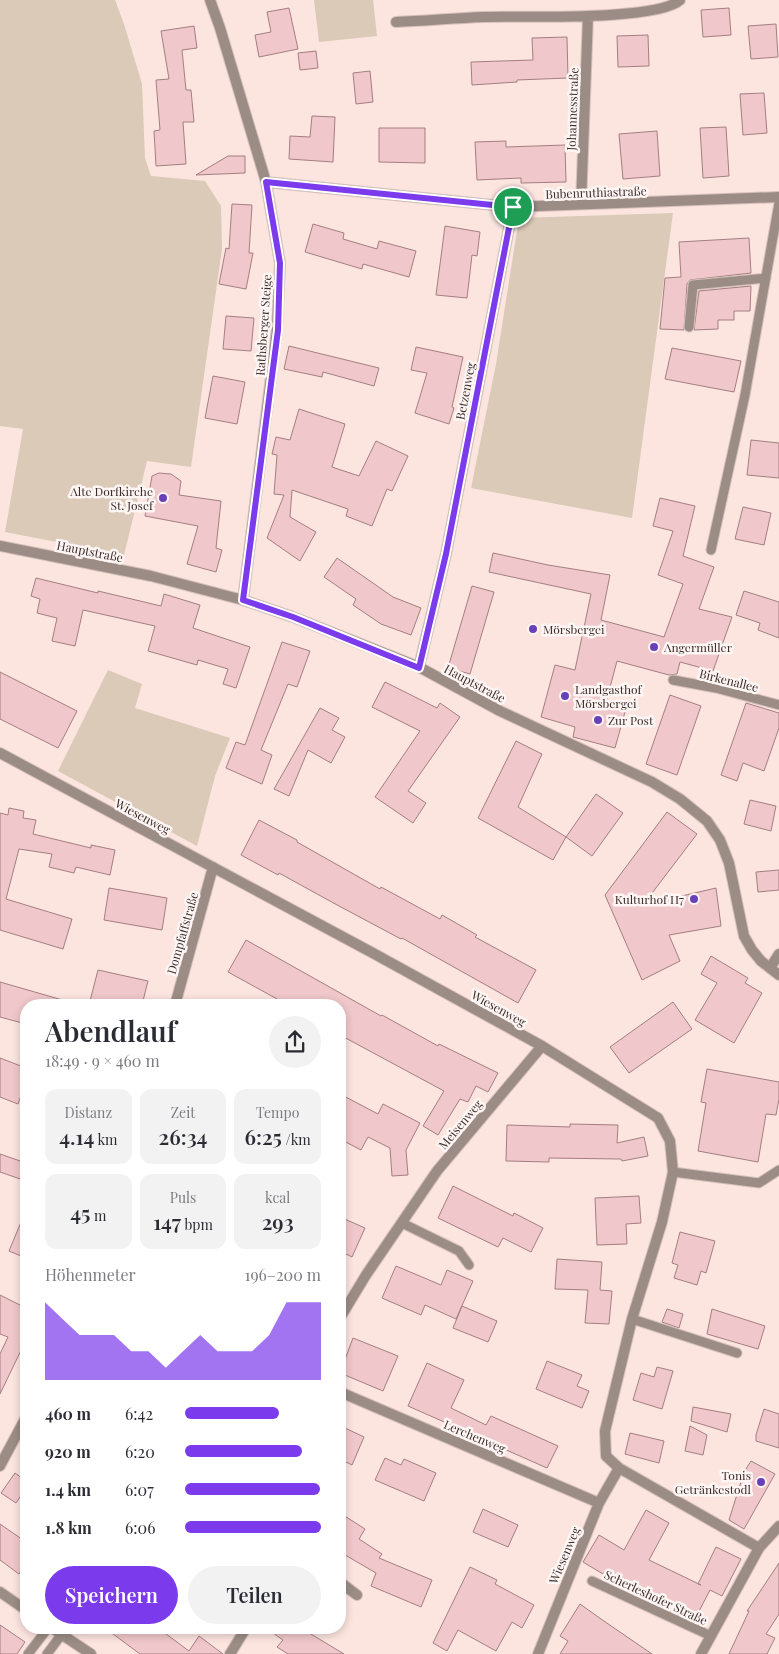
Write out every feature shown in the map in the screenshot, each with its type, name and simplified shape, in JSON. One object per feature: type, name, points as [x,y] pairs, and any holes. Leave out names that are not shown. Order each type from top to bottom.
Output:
[{"type":"street","name":"Rathsberger Steige","points":[[210,0],[266,182],[280,263],[278,330],[243,600]]},
{"type":"street","points":[[396,22],[484,17],[588,16],[658,10],[680,0]]},
{"type":"street","name":"Johannesstraße","points":[[581,204],[588,16]]},
{"type":"street","name":"Bubenruthiastraße","points":[[266,182],[513,207],[779,197]]},
{"type":"street","name":"Betzenweg","points":[[419,668],[446,554],[513,207]]},
{"type":"street","name":"Hauptstraße","points":[[0,546],[143,574],[243,600],[293,617],[419,668],[500,711],[652,782],[680,798],[707,821],[720,840],[729,863],[744,936],[752,950],[779,975]]},
{"type":"street","name":"Wiesenweg","points":[[1,757],[213,867],[371,952],[542,1046],[658,1118],[670,1141],[673,1172],[662,1222],[632,1319],[605,1431],[606,1456],[619,1468],[760,1548]]},
{"type":"street","name":"Dompfaffstraße","points":[[177,999],[213,867]]},
{"type":"street","points":[[770,968],[779,954]]},
{"type":"street","name":"Meisenweg","points":[[346,1308],[366,1275],[437,1171],[542,1046]]},
{"type":"street","name":"Lerchenweg","points":[[346,1395],[599,1503]]},
{"type":"street","points":[[0,1466],[20,1428]]},
{"type":"street","name":"Wiesenweg","points":[[538,1654],[599,1503],[619,1468]]},
{"type":"street","name":"Scherleshofer Straße","points":[[701,1654],[760,1548],[779,1526]]},
{"type":"street","points":[[346,1587],[357,1595]]},
{"type":"street","points":[[0,1592],[20,1606]]},
{"type":"street","points":[[62,1634],[91,1654]]},
{"type":"street","points":[[230,1654],[242,1634]]},
{"type":"lane","points":[[711,550],[746,395],[779,203]]},
{"type":"lane","points":[[689,326],[693,285],[766,278]]},
{"type":"lane","name":"Birkenallee","points":[[673,680],[716,688],[779,705]]},
{"type":"lane","points":[[673,1172],[759,1184],[779,1170]]},
{"type":"lane","points":[[402,1223],[459,1252],[469,1265]]},
{"type":"lane","points":[[632,1319],[738,1353]]},
{"type":"lane","name":"Scherleshofer Straße","points":[[592,1581],[710,1636]]},
{"type":"lane","points":[[28,1654],[43,1634]]},
{"type":"lane","points":[[47,1654],[62,1634]]},
{"type":"shaded area","points":[[0,0],[115,0],[142,84],[145,158],[151,176],[205,181],[221,206],[222,249],[191,467],[147,461],[124,555],[5,532],[23,429],[0,426]]},
{"type":"shaded area","points":[[314,0],[373,0],[377,36],[319,42]]},
{"type":"shaded area","points":[[673,213],[632,518],[471,488],[496,364],[519,218]]},
{"type":"shaded area","points":[[751,272],[751,293],[700,293],[700,330],[680,328],[685,275]]},
{"type":"shaded area","points":[[108,670],[142,684],[135,708],[230,738],[215,776],[197,846],[58,771]]},
{"type":"building","points":[[289,8],[298,49],[259,57],[255,35],[271,32],[267,12]]},
{"type":"building","points":[[729,8],[731,35],[703,37],[701,10]]},
{"type":"building","points":[[776,24],[778,57],[751,59],[748,26]]},
{"type":"building","points":[[194,26],[197,48],[182,50],[186,90],[191,90],[194,122],[183,122],[186,164],[156,166],[154,131],[160,130],[156,80],[169,79],[161,31]]},
{"type":"building","points":[[648,35],[649,66],[618,67],[617,36]]},
{"type":"building","points":[[567,37],[568,78],[517,80],[517,82],[472,85],[471,62],[533,60],[532,38]]},
{"type":"building","points":[[316,51],[318,68],[300,70],[298,53]]},
{"type":"building","points":[[370,71],[373,102],[356,104],[353,73]]},
{"type":"building","points":[[764,93],[767,133],[743,135],[740,94]]},
{"type":"building","points":[[312,116],[335,117],[333,162],[289,159],[290,136],[310,137]]},
{"type":"building","points":[[726,127],[729,176],[703,178],[700,128]]},
{"type":"building","points":[[379,128],[425,128],[425,163],[379,162]]},
{"type":"building","points":[[657,131],[660,176],[623,179],[619,134]]},
{"type":"building","points":[[506,141],[506,147],[565,145],[566,182],[521,183],[521,178],[477,180],[475,142]]},
{"type":"building","points":[[228,156],[245,156],[245,173],[196,175]]},
{"type":"building","points":[[232,204],[252,205],[249,253],[253,253],[246,289],[219,284],[226,248],[229,249]]},
{"type":"building","points":[[313,224],[344,233],[343,239],[377,249],[379,241],[416,251],[409,277],[363,264],[362,269],[305,252]]},
{"type":"building","points":[[445,226],[480,232],[477,256],[472,255],[467,298],[436,295]]},
{"type":"building","points":[[749,238],[751,273],[690,280],[687,284],[684,330],[660,329],[665,278],[681,277],[679,242]]},
{"type":"building","points":[[751,286],[750,311],[734,311],[734,320],[718,320],[718,329],[694,330],[699,291]]},
{"type":"building","points":[[226,316],[254,318],[251,351],[223,349]]},
{"type":"building","points":[[289,346],[379,368],[374,386],[323,372],[322,377],[284,369]]},
{"type":"building","points":[[416,347],[463,357],[452,407],[454,408],[449,424],[415,413],[427,373],[411,370]]},
{"type":"building","points":[[672,348],[741,361],[734,392],[665,379]]},
{"type":"building","points":[[213,376],[245,382],[237,424],[205,418]]},
{"type":"building","points":[[299,409],[345,424],[332,467],[359,476],[376,441],[408,456],[392,491],[387,489],[372,526],[346,516],[348,509],[292,490],[290,517],[316,532],[300,561],[267,538],[284,495],[274,494],[277,455],[272,454],[276,437],[290,440]]},
{"type":"building","points":[[751,440],[779,443],[779,478],[747,475]]},
{"type":"building","points":[[159,473],[171,474],[181,481],[179,495],[221,501],[216,548],[222,550],[216,572],[187,564],[198,526],[145,516],[152,476]]},
{"type":"building","points":[[660,498],[695,506],[683,556],[714,567],[699,609],[732,617],[713,671],[680,662],[677,674],[669,675],[617,661],[605,706],[625,712],[615,748],[573,737],[575,727],[541,717],[555,665],[575,670],[591,594],[489,572],[493,553],[548,565],[610,575],[601,620],[664,637],[683,584],[658,575],[673,531],[653,526]]},
{"type":"building","points":[[743,507],[771,513],[764,545],[735,539]]},
{"type":"building","points":[[337,558],[393,597],[421,608],[411,635],[381,624],[353,605],[356,599],[324,577]]},
{"type":"building","points":[[36,578],[161,606],[164,594],[200,605],[193,628],[250,647],[236,688],[223,684],[228,669],[198,660],[197,665],[148,651],[155,626],[83,610],[75,646],[52,641],[57,618],[37,613],[40,599],[31,596]]},
{"type":"building","points":[[472,586],[494,592],[470,674],[448,668]]},
{"type":"building","points":[[744,591],[779,602],[779,638],[758,630],[760,623],[736,615]]},
{"type":"building","points":[[282,642],[310,651],[297,687],[288,684],[261,750],[272,755],[262,784],[226,768],[236,742],[245,745]]},
{"type":"building","points":[[0,672],[77,711],[58,748],[0,719]]},
{"type":"building","points":[[385,682],[437,708],[440,703],[460,717],[408,791],[426,803],[413,823],[375,797],[420,731],[372,707]]},
{"type":"building","points":[[670,695],[701,706],[677,775],[646,764]]},
{"type":"building","points":[[746,703],[779,713],[779,728],[764,771],[743,763],[737,781],[721,775]]},
{"type":"building","points":[[320,708],[339,718],[332,730],[345,737],[331,763],[308,750],[289,796],[274,789]]},
{"type":"building","points":[[516,741],[542,754],[518,807],[566,837],[553,860],[478,818]]},
{"type":"building","points":[[596,794],[623,813],[592,856],[566,837]]},
{"type":"building","points":[[750,800],[776,806],[771,831],[744,824]]},
{"type":"building","points":[[9,808],[24,811],[23,818],[36,820],[33,834],[91,848],[91,845],[115,850],[110,875],[76,867],[74,873],[49,867],[52,854],[19,849],[6,899],[72,919],[63,949],[0,930],[0,813],[8,815]]},
{"type":"building","name":"Kulturhof H7","points":[[667,812],[697,834],[643,905],[716,888],[721,926],[669,935],[680,961],[642,980],[605,895]]},
{"type":"building","points":[[259,820],[380,889],[381,887],[440,919],[442,915],[477,935],[475,937],[536,970],[518,1003],[402,938],[241,855]]},
{"type":"building","points":[[779,870],[779,890],[758,892],[756,872]]},
{"type":"building","points":[[109,888],[167,898],[162,930],[104,920]]},
{"type":"building","points":[[246,940],[381,1016],[438,1046],[439,1044],[498,1073],[488,1092],[476,1086],[468,1102],[460,1099],[438,1135],[423,1126],[444,1091],[346,1038],[346,999],[277,999],[228,972]]},
{"type":"building","points":[[711,956],[748,978],[745,983],[762,993],[734,1043],[695,1020],[717,983],[701,974]]},
{"type":"building","points":[[98,970],[148,981],[144,999],[91,999]]},
{"type":"building","points":[[0,982],[59,999],[20,999],[20,1022],[0,1017]]},
{"type":"building","points":[[673,1002],[692,1029],[629,1073],[610,1047]]},
{"type":"building","points":[[0,1058],[20,1066],[20,1098],[18,1104],[0,1097]]},
{"type":"building","points":[[707,1069],[779,1082],[779,1099],[776,1115],[766,1114],[758,1162],[698,1151],[706,1103],[701,1102]]},
{"type":"building","points":[[346,1097],[378,1114],[383,1104],[420,1123],[406,1150],[408,1175],[392,1176],[390,1148],[368,1137],[361,1150],[346,1142]]},
{"type":"building","points":[[570,1124],[618,1125],[617,1143],[644,1137],[648,1156],[622,1161],[621,1159],[549,1158],[549,1162],[506,1161],[507,1125],[570,1127]]},
{"type":"building","points":[[0,1154],[20,1161],[20,1179],[0,1172]]},
{"type":"building","points":[[453,1186],[513,1216],[514,1213],[543,1228],[531,1252],[503,1238],[498,1247],[438,1218]]},
{"type":"building","points":[[639,1196],[641,1223],[626,1224],[627,1244],[597,1245],[595,1198]]},
{"type":"building","points":[[346,1220],[365,1228],[352,1257],[346,1254]]},
{"type":"building","points":[[20,1224],[20,1256],[9,1251]]},
{"type":"building","points":[[680,1232],[715,1241],[706,1273],[701,1271],[697,1285],[674,1278],[678,1265],[672,1263]]},
{"type":"building","points":[[557,1259],[602,1262],[600,1290],[612,1291],[609,1324],[585,1323],[588,1290],[555,1289]]},
{"type":"building","points":[[396,1266],[441,1285],[447,1270],[473,1281],[456,1319],[425,1305],[421,1315],[382,1298]]},
{"type":"building","points":[[0,1295],[20,1305],[20,1352],[0,1394],[0,1354],[8,1337],[0,1334]]},
{"type":"building","points":[[462,1306],[497,1321],[488,1342],[453,1328]]},
{"type":"building","points":[[667,1309],[683,1314],[679,1328],[662,1322]]},
{"type":"building","points":[[712,1309],[765,1326],[758,1349],[707,1334]]},
{"type":"building","points":[[353,1338],[398,1356],[383,1391],[346,1376],[346,1357]]},
{"type":"building","points":[[547,1361],[582,1375],[577,1386],[589,1391],[582,1408],[536,1389]]},
{"type":"building","points":[[427,1363],[464,1380],[451,1408],[486,1425],[491,1416],[558,1446],[547,1468],[477,1437],[475,1440],[458,1432],[460,1429],[408,1406]]},
{"type":"building","points":[[657,1367],[673,1371],[662,1409],[633,1400],[641,1373],[654,1377]]},
{"type":"building","points":[[693,1407],[731,1414],[727,1432],[691,1421]]},
{"type":"building","points":[[764,1409],[779,1414],[779,1448],[756,1441]]},
{"type":"building","points":[[690,1426],[707,1435],[703,1455],[685,1451]]},
{"type":"building","points":[[346,1428],[364,1437],[352,1465],[346,1462]]},
{"type":"building","points":[[630,1433],[664,1441],[659,1463],[625,1454]]},
{"type":"building","points":[[385,1458],[401,1465],[404,1459],[436,1473],[424,1501],[375,1480]]},
{"type":"building","points":[[751,1461],[775,1474],[744,1529],[729,1520],[744,1472]]},
{"type":"building","points":[[15,1473],[20,1477],[20,1497],[16,1503],[1,1493]]},
{"type":"building","points":[[483,1509],[518,1525],[508,1547],[473,1532]]},
{"type":"building","points":[[646,1510],[669,1523],[649,1560],[698,1584],[716,1547],[741,1559],[722,1596],[710,1590],[696,1617],[645,1591],[642,1597],[616,1585],[618,1583],[583,1562],[599,1535],[624,1550]]},
{"type":"building","points":[[346,1517],[365,1529],[359,1539],[382,1554],[379,1558],[432,1580],[421,1607],[371,1586],[376,1573],[346,1556]]},
{"type":"building","points":[[0,1524],[20,1538],[20,1573],[19,1574],[0,1560]]},
{"type":"building","points":[[779,1563],[779,1614],[766,1634],[775,1638],[767,1654],[729,1654],[749,1611],[747,1611]]},
{"type":"building","points":[[470,1567],[497,1580],[495,1584],[534,1605],[522,1628],[512,1622],[496,1651],[458,1630],[447,1651],[433,1643]]},
{"type":"building","points":[[580,1604],[652,1654],[560,1654],[568,1641],[560,1636]]},
{"type":"building","points":[[0,1625],[25,1642],[17,1654],[0,1654]]},
{"type":"building","points":[[113,1634],[166,1634],[189,1651],[199,1636],[223,1654],[140,1654]]},
{"type":"building","points":[[274,1634],[311,1634],[344,1654],[288,1654],[277,1647],[283,1640]]},
{"type":"place","name":"Alte Dorfkirche St. Josef","points":[[163,498]]},
{"type":"place","name":"Mörsbergei","points":[[533,629]]},
{"type":"place","name":"Angermüller","points":[[654,647]]},
{"type":"place","name":"Landgasthof Mörsbergei","points":[[565,696]]},
{"type":"place","name":"Zur Post","points":[[598,720]]},
{"type":"place","name":"Kulturhof H7","points":[[694,899]]},
{"type":"place","name":"Tonis Getränkestodl","points":[[761,1482]]},
{"type":"route","points":[[266,182],[513,207],[446,554],[419,668],[293,617],[243,600],[278,330],[280,263],[266,182]]}]
